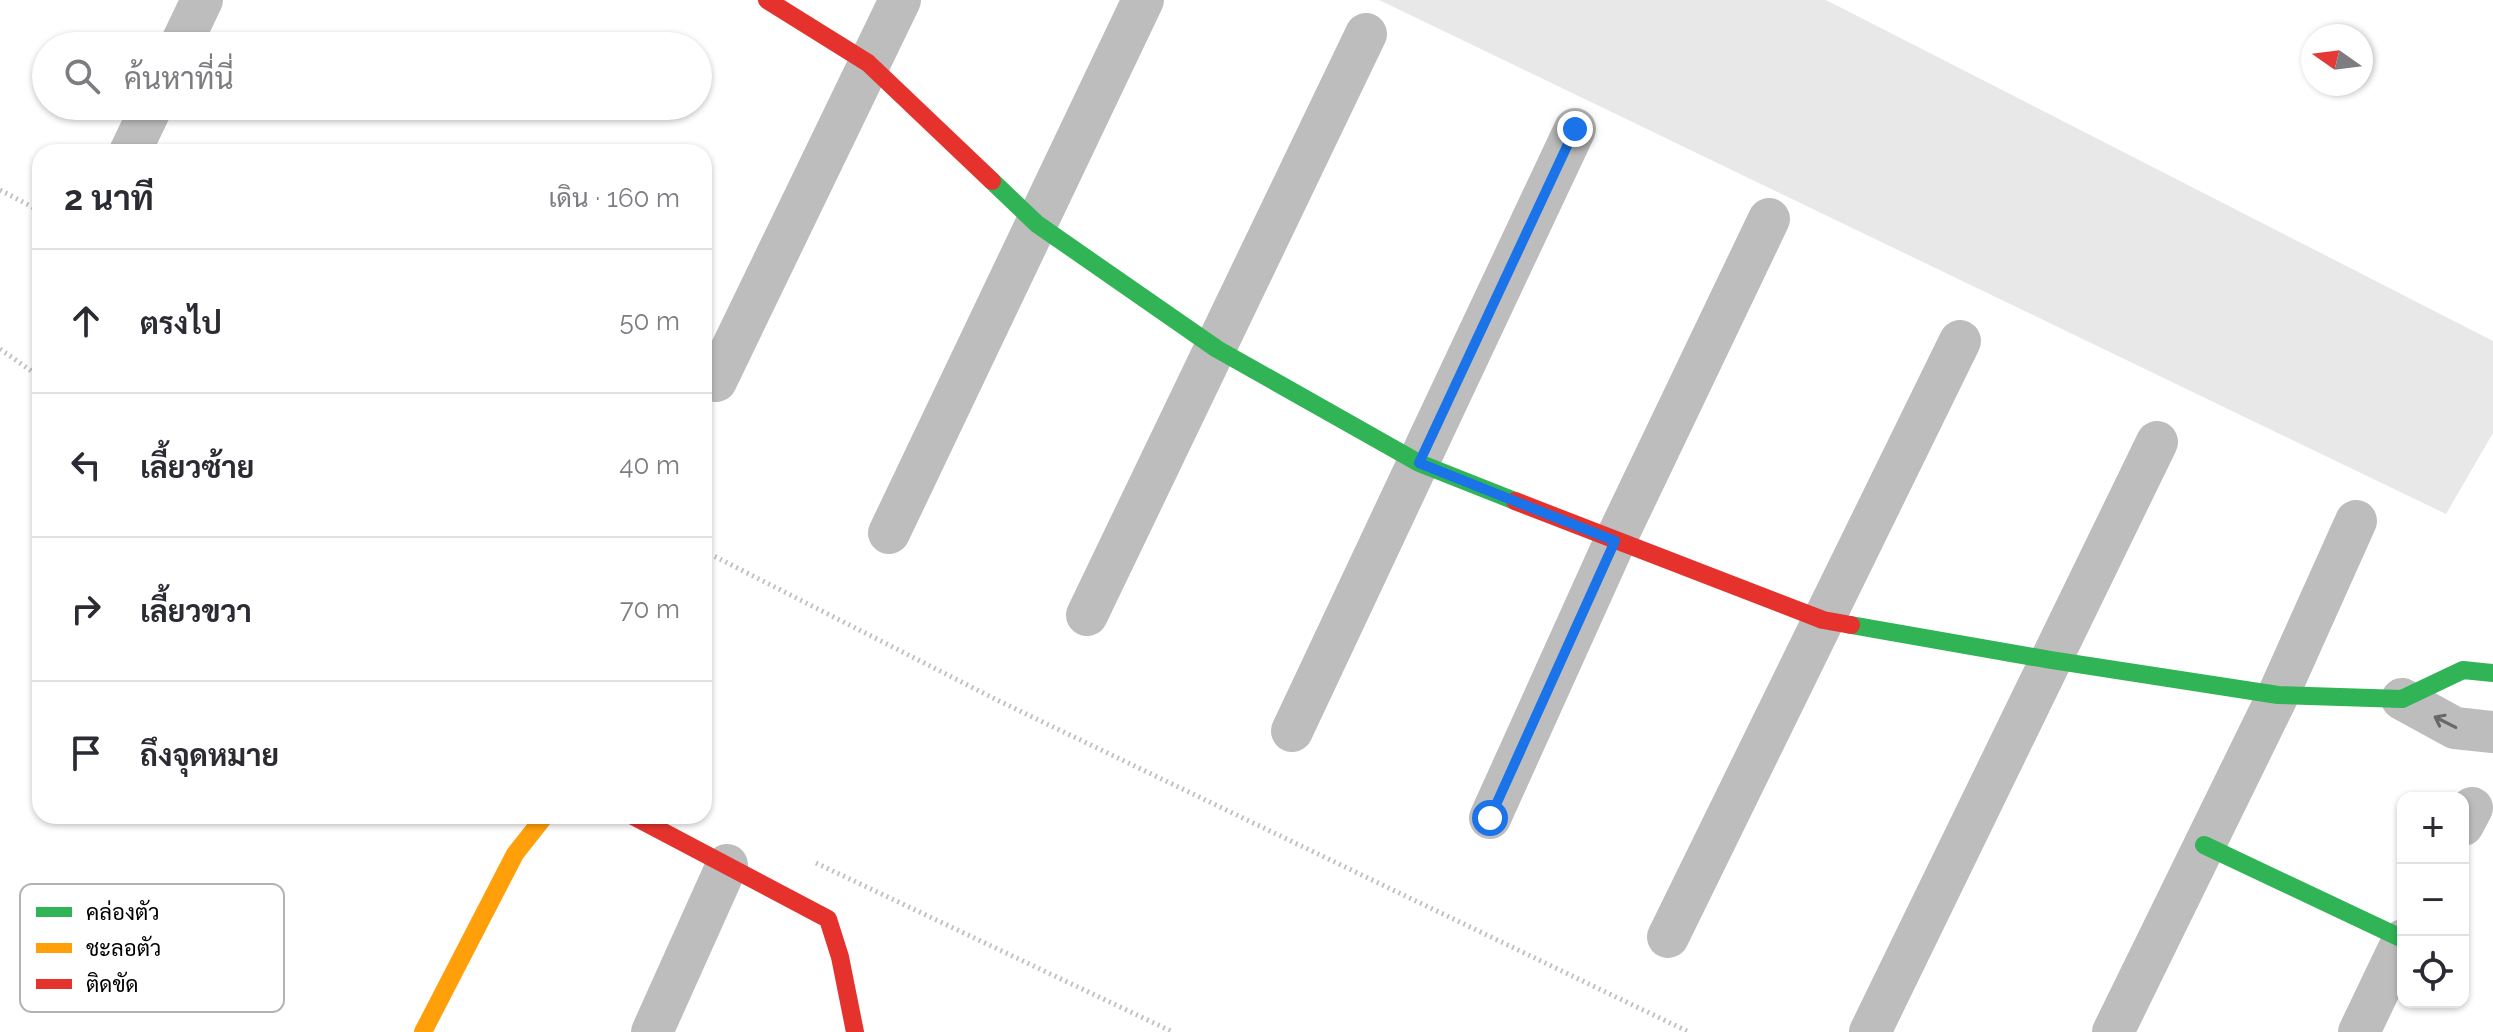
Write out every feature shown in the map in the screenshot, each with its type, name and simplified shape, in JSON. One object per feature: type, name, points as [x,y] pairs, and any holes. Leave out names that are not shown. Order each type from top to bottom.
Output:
[{"type":"street","points":[[187,32],[202,0]]},
{"type":"street","points":[[767,0],[868,63],[1037,224],[1217,349],[1419,463],[1823,620],[2278,695],[2402,699],[2455,728],[2493,732]]},
{"type":"street","points":[[716,381],[900,0]]},
{"type":"street","points":[[889,533],[1143,0]]},
{"type":"street","points":[[1087,615],[1366,34]]},
{"type":"street","points":[[134,144],[145,120]]},
{"type":"street","points":[[1292,731],[1575,129]]},
{"type":"street","points":[[1490,818],[1615,541],[1769,219]]},
{"type":"street","points":[[1668,937],[1960,341]]},
{"type":"street","points":[[1870,1032],[2157,442]]},
{"type":"street","points":[[2113,1032],[2278,695],[2356,521]]},
{"type":"street","points":[[2402,699],[2463,670],[2493,673]]},
{"type":"street","points":[[423,1032],[515,854],[539,824]]},
{"type":"street","points":[[648,824],[828,919],[840,957],[855,1032]]},
{"type":"street","points":[[2204,845],[2397,936]]},
{"type":"street","points":[[652,1032],[727,865]]},
{"type":"street","points":[[2359,1032],[2397,952]]},
{"type":"path","points":[[0,190],[32,207]]},
{"type":"path","points":[[0,349],[32,371]]},
{"type":"path","points":[[712,555],[995,699],[1689,1032]]},
{"type":"path","points":[[803,857],[1173,1032]]},
{"type":"shaded area","points":[[1379,0],[1826,0],[2493,341],[2493,433],[2446,514]]},
{"type":"traffic: fast","points":[[992,181],[1037,224],[1217,349],[1419,463],[1515,501]]},
{"type":"traffic: fast","points":[[1851,625],[2278,695],[2402,699],[2463,670],[2493,673]]},
{"type":"traffic: fast","points":[[2204,845],[2397,936]]},
{"type":"traffic: slow","points":[[423,1032],[515,854],[539,824]]},
{"type":"traffic: jam","points":[[767,0],[868,63],[992,181]]},
{"type":"traffic: jam","points":[[1515,501],[1823,620],[1851,625]]},
{"type":"traffic: jam","points":[[648,824],[828,919],[840,957],[855,1032]]},
{"type":"route","points":[[1490,818],[1615,541],[1419,463],[1575,129]]}]
